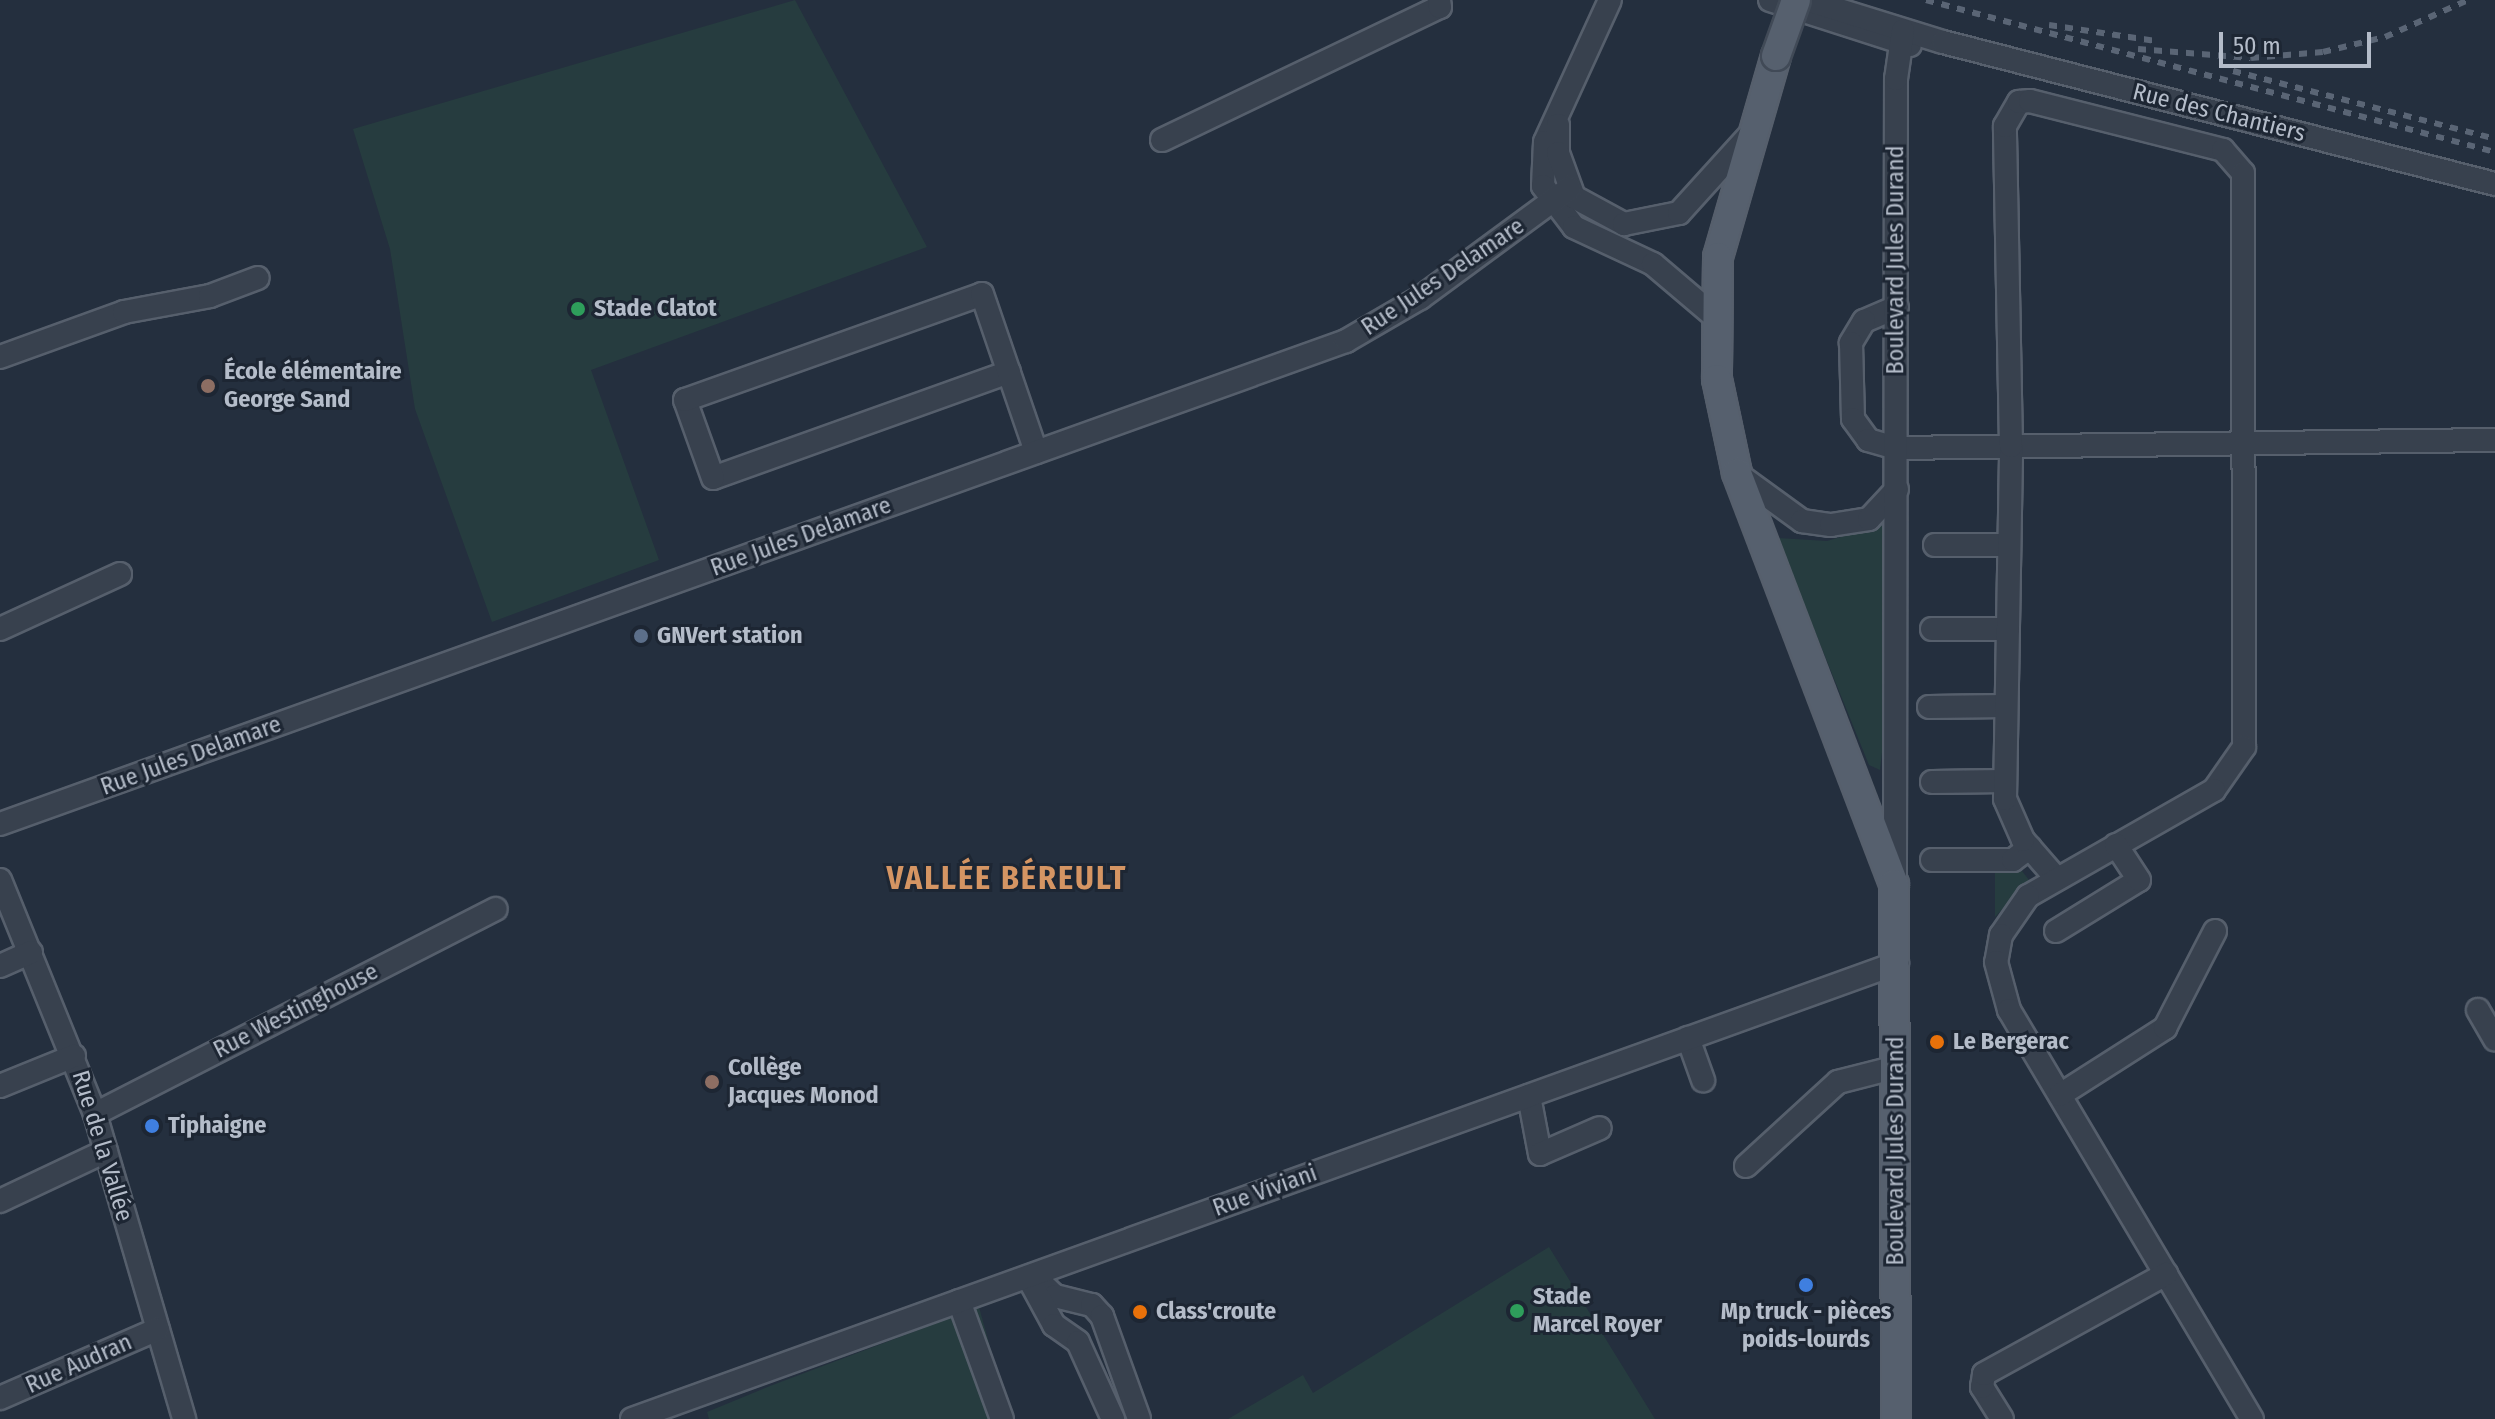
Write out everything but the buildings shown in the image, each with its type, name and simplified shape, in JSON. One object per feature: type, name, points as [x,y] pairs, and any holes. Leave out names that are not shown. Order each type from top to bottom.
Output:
[{"type":"main road","name":"Boulevard Jules Durand","points":[[1796,0],[1751,133],[1718,257],[1713,315],[1717,379],[1737,473],[1894,884],[1897,963],[1896,1419]]},
{"type":"street","points":[[1162,140],[1440,7],[1439,0]]},
{"type":"street","name":"Boulevard Jules Durand","points":[[1551,203],[1541,165],[1559,107],[1610,0]]},
{"type":"street","name":"Rue des Chantiers","points":[[1770,0],[1900,39],[1943,42],[2495,184]]},
{"type":"street","name":"Rue des Chantiers","points":[[1807,0],[1900,39]]},
{"type":"street","name":"Boulevard Jules Durand","points":[[1894,884],[1900,39]]},
{"type":"street","points":[[2057,879],[2010,818],[2005,781],[2011,446],[2005,126],[2019,102],[2030,101],[2238,158],[2245,443],[2244,747],[2214,790],[2057,879],[2014,914],[1996,962],[2004,999],[2252,1419]]},
{"type":"street","name":"Boulevard Jules Durand","points":[[1559,107],[1558,153],[1570,188],[1596,214],[1624,224],[1653,223],[1679,213],[1713,183],[1751,133]]},
{"type":"street","name":"Rue Jules Delamare","points":[[0,824],[1346,341],[1570,188]]},
{"type":"street","points":[[1551,203],[1574,227],[1653,264],[1713,315]]},
{"type":"street","points":[[0,357],[108,317],[258,278]]},
{"type":"street","points":[[1009,372],[713,478],[685,400],[982,294],[1009,372],[1036,452]]},
{"type":"street","points":[[1897,307],[1864,321],[1851,343],[1853,419],[1868,440],[1896,448],[2495,440]]},
{"type":"street","points":[[1737,473],[1802,521],[1831,525],[1869,519],[1897,489]]},
{"type":"street","points":[[1935,545],[2009,545]]},
{"type":"street","points":[[0,629],[120,574]]},
{"type":"street","points":[[1932,629],[2008,629]]},
{"type":"street","points":[[1929,707],[2006,706]]},
{"type":"street","points":[[1932,782],[2005,781]]},
{"type":"street","points":[[2056,931],[2139,880],[2116,845]]},
{"type":"street","points":[[1932,860],[2013,860],[2030,847]]},
{"type":"street","name":"Rue de la Vallée","points":[[0,880],[95,1114],[184,1419]]},
{"type":"street","name":"Rue Westinghouse","points":[[95,1114],[496,909]]},
{"type":"street","points":[[2060,1095],[2165,1028],[2215,931]]},
{"type":"street","points":[[0,966],[31,952]]},
{"type":"street","name":"Rue Viviani","points":[[640,1418],[1897,963]]},
{"type":"street","points":[[2478,1010],[2495,1039]]},
{"type":"street","points":[[1688,1038],[1703,1080]]},
{"type":"street","points":[[0,1086],[74,1056]]},
{"type":"street","points":[[1746,1166],[1838,1082],[1897,1067]]},
{"type":"street","points":[[1529,1096],[1540,1154],[1600,1128]]},
{"type":"street","points":[[0,1201],[106,1151]]},
{"type":"street","points":[[2002,1419],[1982,1387],[1984,1374],[2166,1274]]},
{"type":"street","points":[[1030,1276],[1054,1325],[1078,1342],[1113,1419]]},
{"type":"street","points":[[1030,1276],[1055,1296],[1092,1305],[1102,1316],[1139,1419]]},
{"type":"street","points":[[959,1301],[1002,1419]]},
{"type":"street","name":"Rue Audran","points":[[0,1398],[158,1329]]},
{"type":"green space","name":"Stade Clatot","points":[[795,0],[927,247],[591,370],[659,560],[492,622],[415,409],[390,249],[353,129]]},
{"type":"green space","points":[[1893,503],[1891,673],[1880,770],[1869,765],[1777,538],[1827,541],[1875,527]]},
{"type":"green space","points":[[1995,871],[2022,871],[2029,880],[1995,917]]},
{"type":"green space","name":"Stade Marcel Royer","points":[[1549,1247],[1655,1419],[1228,1419],[1303,1375],[1313,1393]]},
{"type":"green space","points":[[979,1307],[1010,1419],[709,1419],[707,1412]]},
{"type":"railway","points":[[1926,0],[2495,152]]},
{"type":"railway","points":[[2138,49],[2251,58],[2323,52],[2385,37],[2468,0]]},
{"type":"railway","points":[[2049,25],[2156,41]]},
{"type":"railway","points":[[2233,71],[2495,139]]},
{"type":"place","name":"Stade Clatot","points":[[578,309]]},
{"type":"place","name":"École élémentaire George Sand","points":[[208,386]]},
{"type":"place","name":"GNVert station","points":[[641,636]]},
{"type":"place","name":"Le Bergerac","points":[[1937,1042]]},
{"type":"place","name":"Collège Jacques Monod","points":[[712,1082]]},
{"type":"place","name":"Tiphaigne","points":[[152,1126]]},
{"type":"place","name":"Mp truck - pièces poids-lourds","points":[[1806,1285]]},
{"type":"place","name":"Stade Marcel Royer","points":[[1517,1311]]},
{"type":"place","name":"Class'croute","points":[[1140,1312]]},
{"type":"district","name":"VALLÉE BÉREULT","points":[[1007,878]]}]
